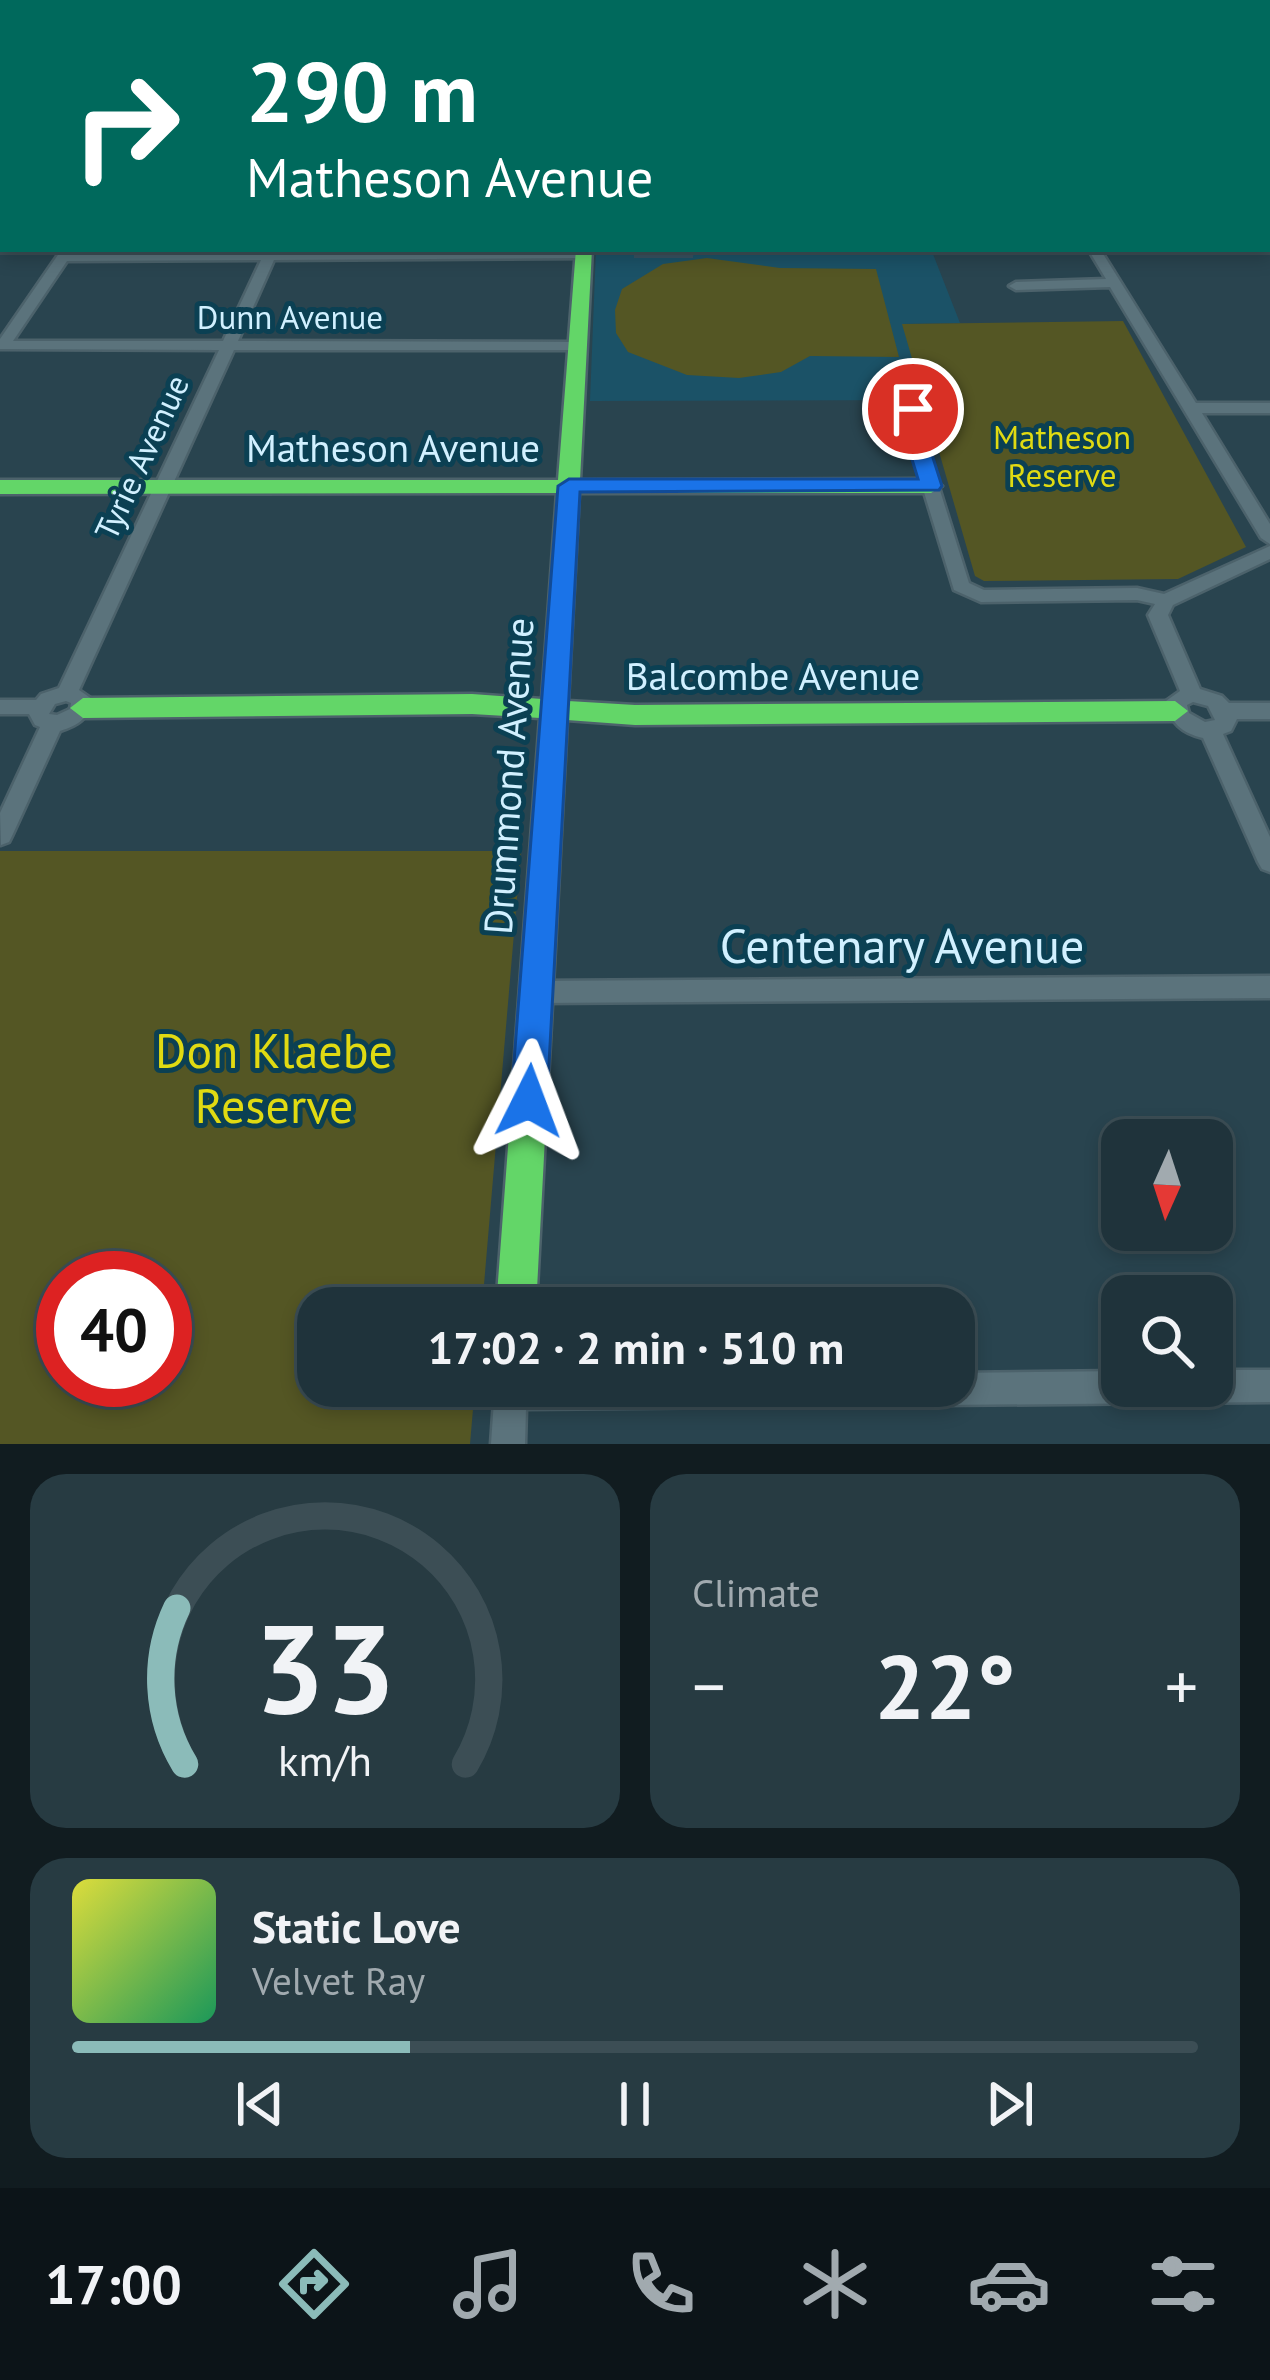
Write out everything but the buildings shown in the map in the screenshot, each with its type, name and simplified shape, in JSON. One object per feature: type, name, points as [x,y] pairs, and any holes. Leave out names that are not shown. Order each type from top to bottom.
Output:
[{"type":"street","name":"Tyrie Avenue","points":[[75,700],[164,487],[272,252]]},
{"type":"street","points":[[3,345],[4,337],[65,253],[583,252]]},
{"type":"street","name":"Drummond Avenue","points":[[517,1287],[583,252]]},
{"type":"street","points":[[1096,252],[1268,530]]},
{"type":"street","points":[[1016,286],[1114,284]]},
{"type":"street","name":"Dunn Avenue","points":[[3,345],[578,346]]},
{"type":"street","points":[[1190,408],[1270,407]]},
{"type":"street","points":[[913,409],[909,417],[961,586],[970,592],[1137,594],[1166,601]]},
{"type":"street","name":"Matheson Avenue","points":[[0,487],[931,486]]},
{"type":"street","points":[[1225,711],[1227,722],[1211,731],[1185,723],[1184,703],[1158,615],[1166,601],[1270,552]]},
{"type":"street","points":[[1184,703],[1208,697],[1225,711],[1270,711]]},
{"type":"street","points":[[0,707],[74,718],[75,700]]},
{"type":"street","name":"Balcombe Avenue","points":[[75,700],[472,704],[634,715],[1184,703]]},
{"type":"street","points":[[1,836],[46,716]]},
{"type":"street","points":[[1211,731],[1270,862]]},
{"type":"street","name":"Centenary Avenue","points":[[536,992],[1270,988]]},
{"type":"street","points":[[975,1387],[1270,1386]]},
{"type":"street","points":[[508,1444],[510,1407]]},
{"type":"shaded area","points":[[596,252],[932,252],[960,323],[903,324],[928,400],[590,401]]},
{"type":"green space","points":[[707,258],[780,268],[876,269],[899,357],[810,356],[781,372],[739,378],[687,375],[628,352],[616,333],[615,310],[622,289],[663,264]]},
{"type":"green space","name":"Matheson Reserve","points":[[1123,321],[1246,547],[1178,579],[984,581],[975,576],[902,324]]},
{"type":"green space","name":"Don Klaebe Reserve","points":[[0,851],[521,851],[484,1287],[297,1287],[297,1407],[473,1407],[470,1444],[0,1444]]},
{"type":"traffic: fast","points":[[517,1287],[584,252]]},
{"type":"traffic: fast","points":[[0,487],[931,486]]},
{"type":"traffic: fast","points":[[83,708],[472,704],[635,715],[1175,711]]},
{"type":"route","points":[[529,1101],[569,486],[931,486],[909,417],[913,409]]}]
